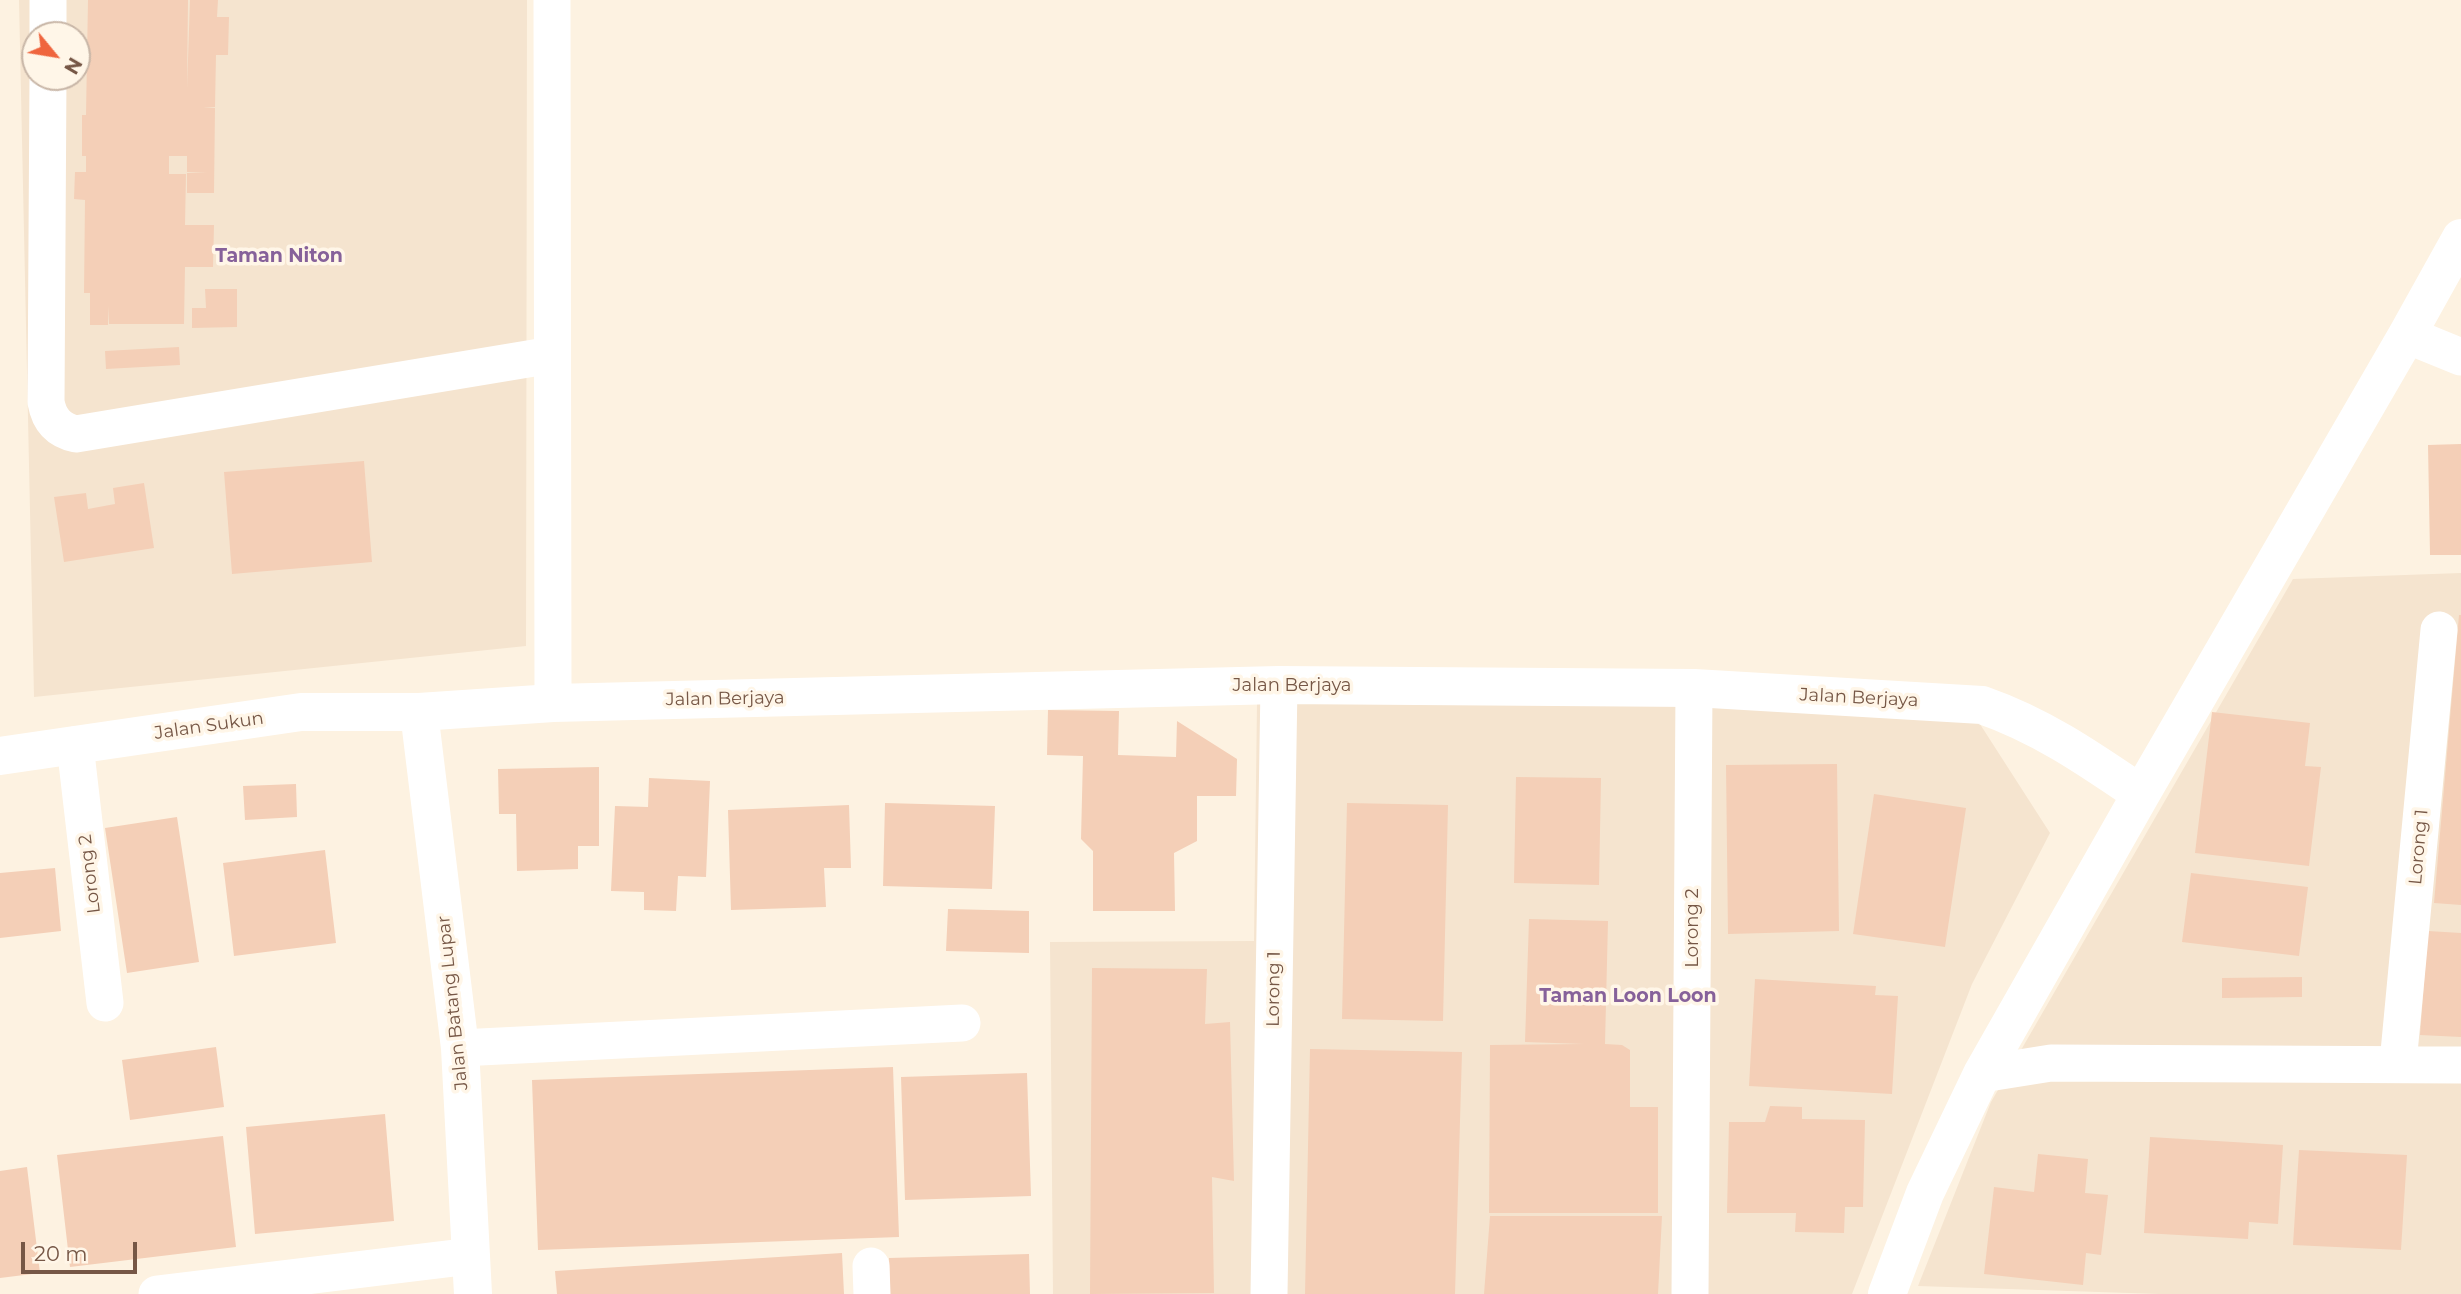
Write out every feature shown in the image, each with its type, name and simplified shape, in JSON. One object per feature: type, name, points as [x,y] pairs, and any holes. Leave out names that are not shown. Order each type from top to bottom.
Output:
[{"type":"street","points":[[48,0],[48,21]]},
{"type":"street","points":[[552,0],[553,703]]},
{"type":"street","points":[[48,91],[46,401],[52,420],[67,432],[76,435],[552,355]]},
{"type":"street","points":[[1887,1294],[1925,1193],[1982,1074],[2461,238]]},
{"type":"street","points":[[2407,335],[2461,357]]},
{"type":"street","name":"Lorong 1","points":[[2398,1063],[2439,630]]},
{"type":"street","name":"Jalan Berjaya","points":[[419,712],[553,703],[1279,685],[1694,688],[1982,705],[2016,717],[2065,743],[2141,794]]},
{"type":"street","name":"Lorong 1","points":[[1269,1294],[1279,685]]},
{"type":"street","name":"Lorong 2","points":[[1690,1294],[1694,688]]},
{"type":"street","name":"Jalan Sukun","points":[[0,756],[301,712],[419,712]]},
{"type":"street","name":"Jalan Batang Lupar","points":[[419,712],[460,1048],[473,1294]]},
{"type":"street","name":"Lorong 2","points":[[75,745],[105,1003]]},
{"type":"street","points":[[460,1048],[962,1023]]},
{"type":"street","points":[[1982,1074],[2051,1063],[2461,1065]]},
{"type":"street","points":[[157,1294],[471,1256]]},
{"type":"shaded area","name":"Taman Niton","points":[[19,0],[527,0],[526,646],[34,697]]},
{"type":"shaded area","points":[[2461,573],[2461,1294],[2159,1294],[1918,1286],[1991,1102],[2293,579]]},
{"type":"shaded area","name":"Taman Loon Loon","points":[[1257,703],[1660,705],[1978,721],[2050,833],[1972,984],[1852,1294],[1053,1294],[1050,942],[1254,941]]},
{"type":"building","points":[[88,0],[188,0],[187,89],[190,0],[218,0],[217,17],[229,17],[228,55],[216,55],[215,107],[203,107],[215,108],[214,193],[187,193],[187,173],[207,172],[187,172],[187,156],[169,156],[169,174],[186,174],[185,225],[214,225],[213,267],[185,267],[184,324],[109,324],[108,306],[108,325],[90,325],[90,293],[84,293],[85,200],[74,199],[75,172],[86,172],[86,156],[82,156],[82,115],[86,115],[86,91],[91,91],[91,21],[88,21]]},
{"type":"building","points":[[205,289],[237,289],[237,327],[192,328],[192,308],[206,308]]},
{"type":"building","points":[[179,347],[180,365],[106,369],[105,351]]},
{"type":"building","points":[[2461,444],[2461,555],[2430,555],[2428,445]]},
{"type":"building","points":[[364,461],[372,562],[232,574],[224,472]]},
{"type":"building","points":[[144,483],[154,548],[64,562],[54,497],[86,493],[88,509],[115,504],[113,488]]},
{"type":"building","points":[[2461,615],[2461,905],[2434,903]]},
{"type":"building","points":[[1048,710],[1119,711],[1118,755],[1176,757],[1177,721],[1237,759],[1236,796],[1197,796],[1197,841],[1174,853],[1175,911],[1093,911],[1093,851],[1081,839],[1083,756],[1047,755]]},
{"type":"building","points":[[2212,712],[2310,723],[2305,766],[2321,767],[2309,866],[2195,853]]},
{"type":"building","points":[[1837,764],[1839,931],[1728,934],[1726,765]]},
{"type":"building","points":[[599,767],[599,846],[578,846],[578,869],[517,871],[516,814],[499,814],[498,769]]},
{"type":"building","points":[[1516,777],[1601,778],[1599,885],[1514,883]]},
{"type":"building","points":[[649,778],[710,781],[706,877],[678,876],[676,911],[644,910],[644,892],[611,891],[615,806],[648,807]]},
{"type":"building","points":[[296,784],[297,817],[245,820],[243,786]]},
{"type":"building","points":[[1874,794],[1966,808],[1945,947],[1853,934]]},
{"type":"building","points":[[885,803],[995,806],[992,889],[883,886]]},
{"type":"building","points":[[1347,803],[1448,805],[1443,1021],[1342,1019]]},
{"type":"building","points":[[849,805],[851,868],[824,868],[826,907],[731,910],[728,810]]},
{"type":"building","points":[[177,817],[199,962],[127,973],[105,828]]},
{"type":"building","points":[[325,850],[336,943],[234,956],[223,863]]},
{"type":"building","points":[[55,868],[61,931],[0,938],[0,873]]},
{"type":"building","points":[[2191,873],[2308,887],[2299,956],[2182,942]]},
{"type":"building","points":[[948,909],[1029,911],[1029,953],[946,951]]},
{"type":"building","points":[[1529,919],[1608,921],[1605,1044],[1622,1045],[1630,1050],[1630,1107],[1658,1107],[1658,1213],[1489,1213],[1490,1045],[1584,1044],[1525,1042]]},
{"type":"building","points":[[2428,931],[2461,933],[2461,1037],[2420,1035]]},
{"type":"building","points":[[1092,968],[1207,969],[1205,1024],[1230,1022],[1234,1181],[1212,1177],[1214,1293],[1090,1294]]},
{"type":"building","points":[[2302,977],[2302,997],[2222,998],[2222,978]]},
{"type":"building","points":[[1755,979],[1876,986],[1875,995],[1898,996],[1892,1094],[1749,1086]]},
{"type":"building","points":[[216,1047],[224,1107],[130,1120],[122,1060]]},
{"type":"building","points":[[1310,1049],[1462,1052],[1455,1294],[1305,1294]]},
{"type":"building","points":[[893,1067],[899,1237],[538,1250],[532,1080]]},
{"type":"building","points":[[1027,1073],[1031,1196],[905,1200],[901,1077]]},
{"type":"building","points":[[1770,1106],[1802,1107],[1802,1119],[1865,1120],[1863,1207],[1845,1207],[1844,1233],[1795,1232],[1796,1213],[1727,1213],[1729,1122],[1765,1122]]},
{"type":"building","points":[[385,1114],[394,1221],[255,1234],[246,1127]]},
{"type":"building","points":[[223,1136],[236,1247],[70,1267],[57,1155]]},
{"type":"building","points":[[2150,1137],[2283,1145],[2278,1224],[2249,1222],[2248,1239],[2144,1233]]},
{"type":"building","points":[[2299,1150],[2407,1155],[2401,1250],[2293,1245]]},
{"type":"building","points":[[2038,1154],[2088,1159],[2085,1193],[2108,1195],[2101,1255],[2086,1253],[2083,1285],[1984,1274],[1994,1187],[2034,1192]]},
{"type":"building","points":[[27,1167],[40,1273],[0,1278],[0,1171]]},
{"type":"building","points":[[1490,1216],[1662,1216],[1658,1294],[1484,1294]]},
{"type":"building","points":[[842,1253],[844,1294],[557,1294],[555,1271]]},
{"type":"building","points":[[1029,1254],[1030,1294],[890,1294],[889,1258]]},
{"type":"district","name":"Taman Niton","points":[[279,256]]},
{"type":"district","name":"Taman Loon Loon","points":[[1628,996]]}]
